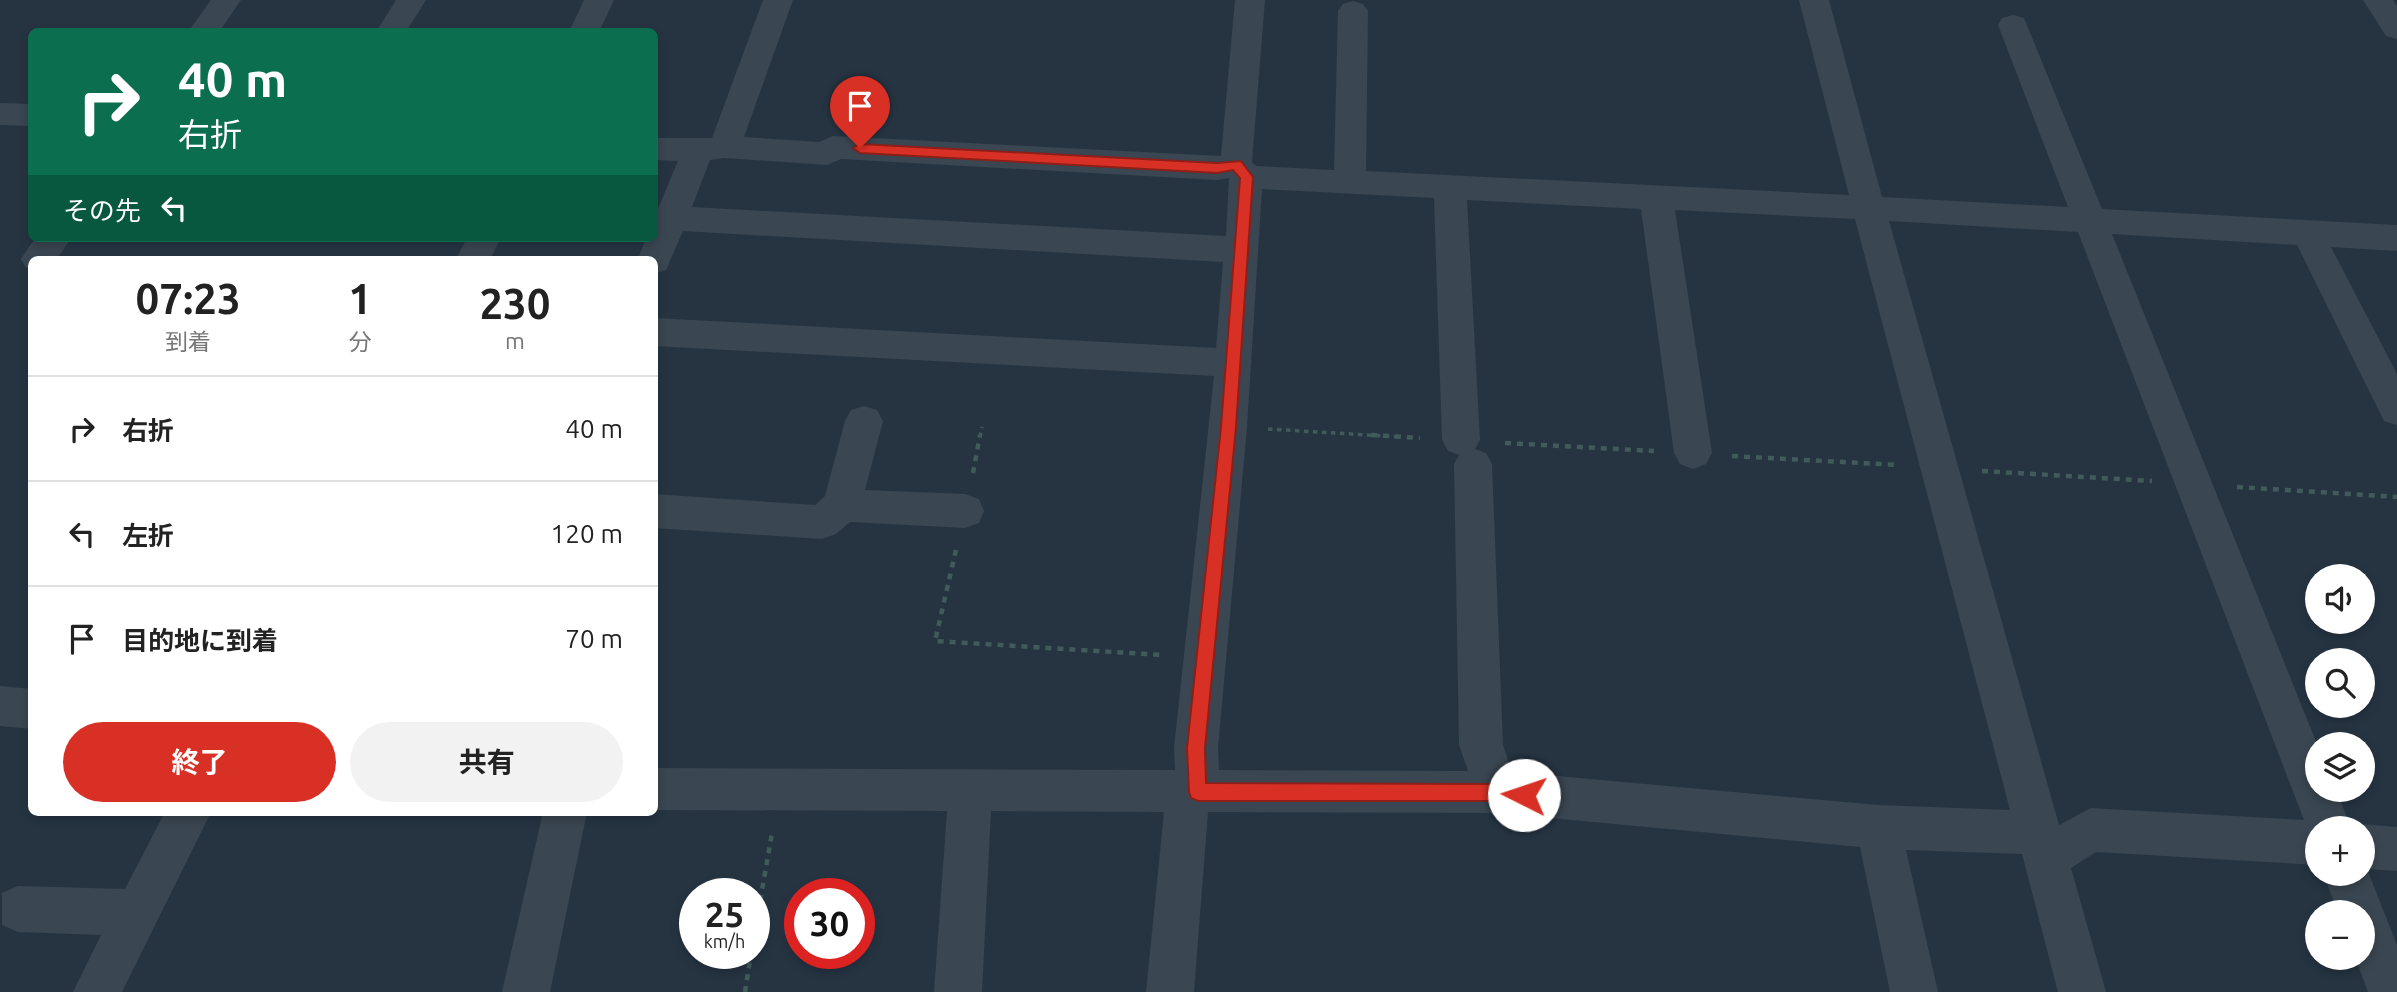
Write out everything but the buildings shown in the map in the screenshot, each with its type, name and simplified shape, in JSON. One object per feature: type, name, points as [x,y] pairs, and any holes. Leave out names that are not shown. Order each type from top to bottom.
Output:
[{"type":"street","points":[[206,28],[226,0]]},
{"type":"street","points":[[394,28],[411,0]]},
{"type":"street","points":[[586,28],[599,0]]},
{"type":"street","points":[[656,256],[672,218],[711,149],[778,0]]},
{"type":"street","points":[[1170,992],[1193,792],[1228,427],[1241,250],[1241,171],[1250,0]]},
{"type":"street","points":[[1814,0],[2082,992]]},
{"type":"street","points":[[2378,0],[2397,29]]},
{"type":"street","points":[[1350,183],[1353,11]]},
{"type":"street","points":[[2013,25],[2324,816]]},
{"type":"street","points":[[0,114],[28,116]]},
{"type":"street","points":[[658,149],[827,154],[833,147],[1217,168],[1350,183],[1869,208],[2092,223],[2397,238]]},
{"type":"street","points":[[1450,187],[1467,452],[1481,745],[1497,792]]},
{"type":"street","points":[[1656,197],[1693,453]]},
{"type":"street","points":[[672,218],[1241,250]]},
{"type":"street","points":[[2308,234],[2397,410]]},
{"type":"street","points":[[40,256],[51,242]]},
{"type":"street","points":[[658,332],[1233,363]]},
{"type":"street","points":[[658,511],[822,522],[842,505],[864,421]]},
{"type":"street","points":[[842,505],[965,511]]},
{"type":"street","points":[[0,706],[28,709]]},
{"type":"street","points":[[658,789],[1497,792],[1878,827],[2042,846],[2091,830],[2305,842]]},
{"type":"street","points":[[958,992],[970,790]]},
{"type":"street","points":[[97,992],[187,816]]},
{"type":"street","points":[[526,992],[564,816]]},
{"type":"street","points":[[1878,827],[1914,992]]},
{"type":"street","points":[[2375,847],[2397,849]]},
{"type":"street","points":[[18,909],[137,913]]},
{"type":"street","points":[[2375,948],[2392,992]]},
{"type":"path","points":[[982,427],[936,641],[1205,658]]},
{"type":"path","points":[[1228,427],[1467,452],[1693,453],[1941,468]]},
{"type":"path","points":[[764,878],[779,791]]},
{"type":"path","points":[[745,992],[749,969]]},
{"type":"route","points":[[860,148],[1217,168],[1236,165],[1247,177],[1228,427],[1196,748],[1198,792],[1497,792],[1524,795]]}]
